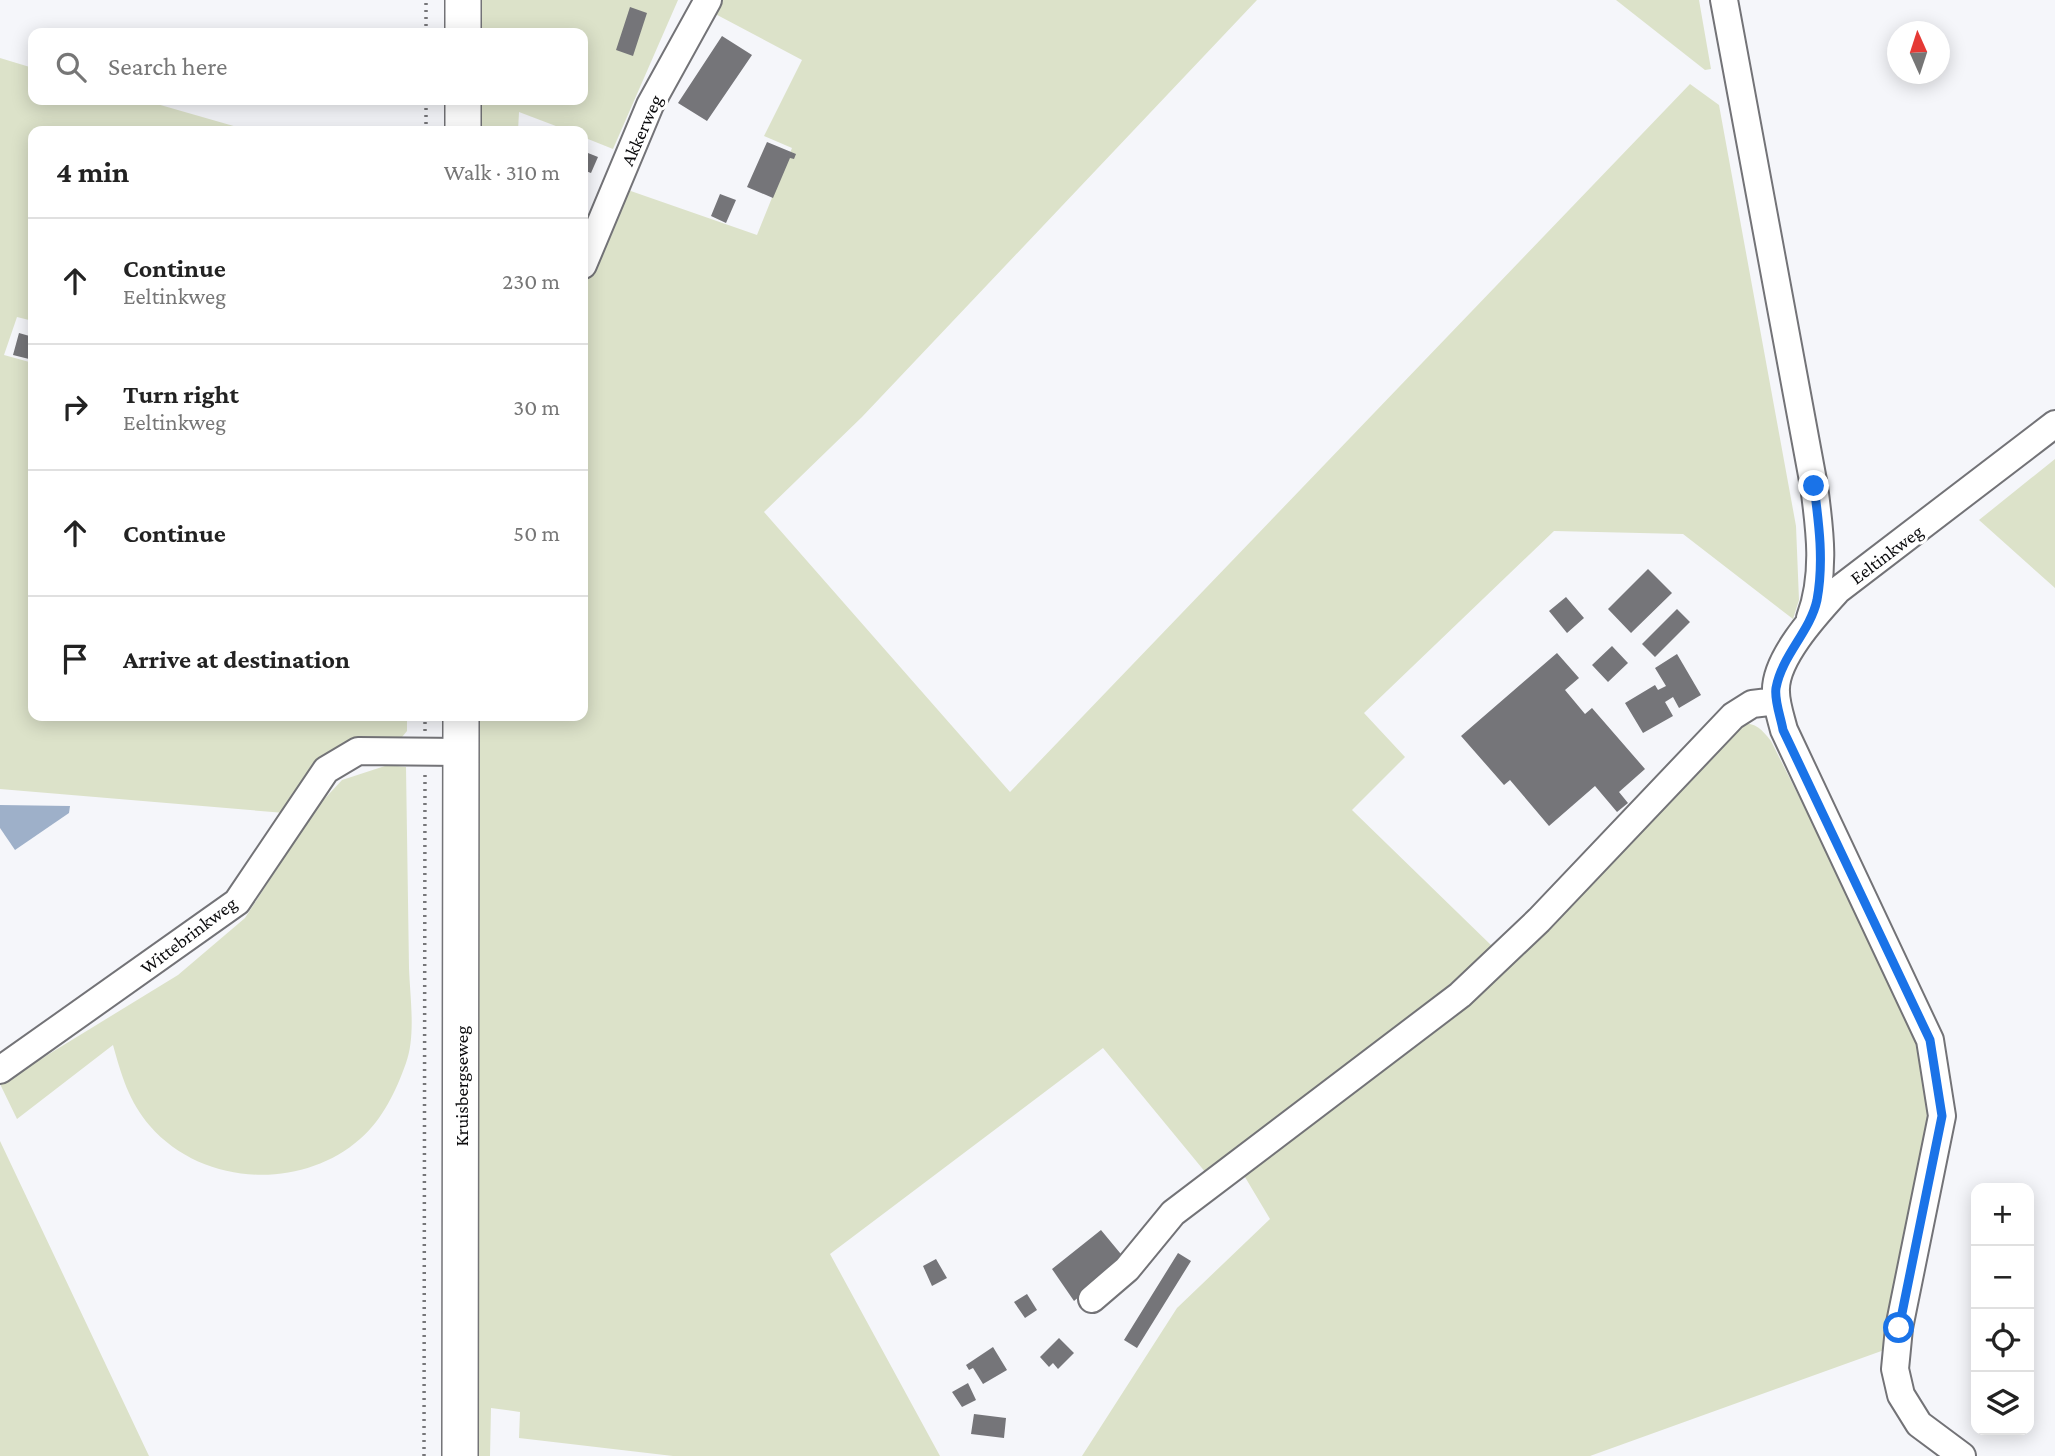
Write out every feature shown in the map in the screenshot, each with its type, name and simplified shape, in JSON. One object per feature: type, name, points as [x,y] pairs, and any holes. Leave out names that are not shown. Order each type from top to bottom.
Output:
[{"type":"main road","points":[[463,0],[463,28]]},
{"type":"main road","points":[[463,105],[463,126]]},
{"type":"main road","name":"Kruisbergseweg","points":[[460,1456],[461,721]]},
{"type":"street","name":"Akkerweg","points":[[588,253],[650,106],[708,0]]},
{"type":"street","points":[[1724,0],[1814,486],[1821,549],[1816,601],[1809,622]]},
{"type":"street","name":"Eeltinkweg","points":[[1962,1456],[1919,1424],[1901,1395],[1895,1369],[1899,1328],[1942,1116],[1930,1040],[1783,730],[1775,690],[1782,667],[1809,622],[1838,590],[2055,424]]},
{"type":"street","points":[[1092,1299],[1126,1269],[1173,1213],[1460,995],[1539,920],[1734,716],[1752,704],[1777,701]]},
{"type":"street","name":"Wittebrinkweg","points":[[0,1070],[237,902],[326,770],[358,751],[461,752]]},
{"type":"path","points":[[426,0],[426,28]]},
{"type":"path","points":[[426,105],[426,126]]},
{"type":"path","name":"Kruisbergseweg","points":[[424,1456],[425,721]]},
{"type":"green space","points":[[475,0],[678,0],[613,149],[588,139],[588,126],[556,126],[519,112],[518,126],[474,126],[474,105],[588,105],[588,28],[475,28]]},
{"type":"green space","points":[[709,0],[1257,0],[862,417],[764,512],[1010,792],[1690,84],[1719,105],[1796,526],[1799,600],[1793,619],[1683,534],[1554,531],[1364,713],[1405,757],[1352,810],[1493,947],[1436,996],[1206,1173],[1103,1048],[830,1254],[940,1456],[673,1456],[519,1438],[520,1412],[491,1408],[490,1456],[472,1456],[472,721],[588,721],[588,278],[625,189],[757,235],[792,148],[764,136],[802,60],[704,8]]},
{"type":"green space","points":[[1616,0],[1699,0],[1711,69],[1705,70]]},
{"type":"green space","points":[[0,58],[28,66],[28,105],[160,105],[234,126],[28,126],[28,320],[17,317],[4,355],[28,362],[28,721],[407,721],[407,731],[402,737],[347,755],[285,813],[0,789]]},
{"type":"green space","points":[[2055,459],[2055,588],[1979,520]]},
{"type":"green space","points":[[1738,723],[1757,727],[1771,741],[1859,916],[1929,1069],[1930,1113],[1887,1349],[1590,1456],[1082,1456],[1177,1308],[1270,1219],[1239,1167],[1433,1022]]},
{"type":"green space","points":[[388,765],[406,767],[411,1041],[406,1063],[393,1094],[382,1114],[360,1139],[336,1156],[310,1167],[281,1174],[224,1170],[196,1161],[172,1146],[143,1117],[127,1087],[113,1045],[17,1119],[0,1084],[178,975],[245,918],[316,808],[342,780]]},
{"type":"green space","points":[[0,1141],[149,1456],[0,1456]]},
{"type":"water","points":[[0,805],[70,806],[69,813],[15,850],[0,828]]},
{"type":"building","points":[[630,7],[647,13],[633,56],[616,50]]},
{"type":"building","points":[[722,36],[752,55],[707,121],[678,103]]},
{"type":"building","points":[[767,142],[796,154],[794,159],[790,158],[773,198],[747,187]]},
{"type":"building","points":[[588,153],[598,157],[591,173],[588,172]]},
{"type":"building","points":[[720,194],[736,200],[726,223],[711,216]]},
{"type":"building","points":[[19,333],[28,336],[28,359],[13,355]]},
{"type":"building","points":[[1648,569],[1672,593],[1631,633],[1608,609]]},
{"type":"building","points":[[1566,597],[1584,618],[1567,633],[1549,611]]},
{"type":"building","points":[[1677,609],[1690,622],[1655,657],[1642,644]]},
{"type":"building","points":[[1612,646],[1628,663],[1608,682],[1592,665]]},
{"type":"building","points":[[1557,653],[1579,678],[1565,690],[1585,714],[1592,708],[1645,769],[1619,792],[1628,803],[1617,812],[1595,786],[1549,826],[1510,780],[1504,785],[1461,736]]},
{"type":"building","points":[[1677,654],[1701,695],[1679,708],[1673,697],[1665,702],[1673,716],[1643,733],[1625,703],[1655,685],[1658,690],[1666,686],[1655,668]]},
{"type":"building","points":[[1101,1230],[1125,1259],[1074,1301],[1052,1269]]},
{"type":"building","points":[[1178,1253],[1191,1261],[1137,1348],[1124,1340]]},
{"type":"building","points":[[936,1259],[947,1278],[932,1286],[923,1266]]},
{"type":"building","points":[[1027,1294],[1037,1310],[1025,1318],[1014,1302]]},
{"type":"building","points":[[1059,1338],[1074,1353],[1058,1369],[1053,1363],[1049,1367],[1040,1357]]},
{"type":"building","points":[[993,1347],[1007,1370],[983,1384],[973,1368],[969,1370],[966,1365]]},
{"type":"building","points":[[968,1383],[976,1400],[962,1407],[952,1392]]},
{"type":"building","points":[[974,1414],[1006,1418],[1004,1438],[971,1434]]},
{"type":"route","points":[[1814,486],[1821,539],[1820,570],[1816,601],[1809,622],[1782,667],[1775,690],[1783,730],[1930,1040],[1942,1116],[1899,1328]]}]
